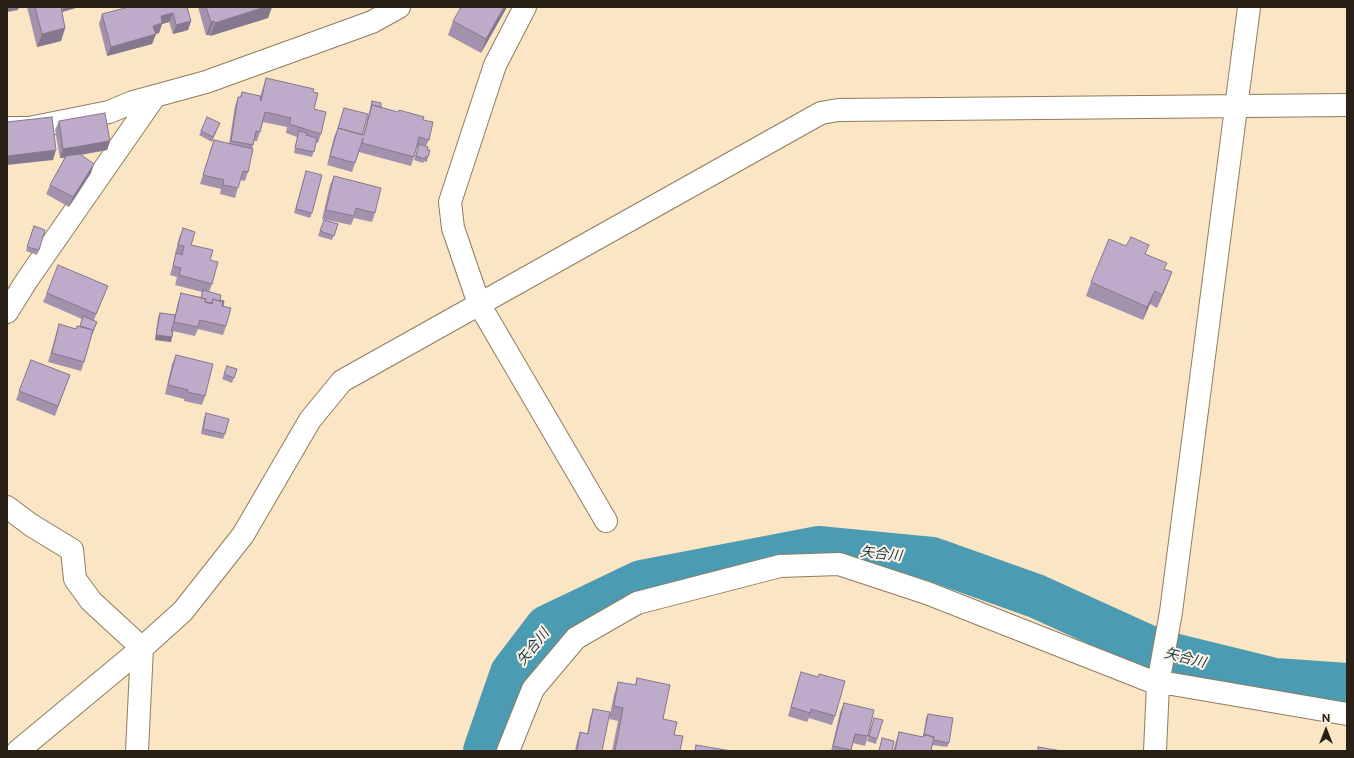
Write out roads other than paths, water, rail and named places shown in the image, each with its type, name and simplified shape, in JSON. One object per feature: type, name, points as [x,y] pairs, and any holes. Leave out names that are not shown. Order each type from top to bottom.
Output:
[{"type":"street","points":[[7,128],[29,128],[109,112],[133,102],[206,82],[372,22],[399,7]]},
{"type":"street","points":[[525,7],[495,65],[450,202],[453,228],[479,304],[606,521]]},
{"type":"street","points":[[1155,751],[1158,684],[1171,612],[1235,106],[1249,7]]},
{"type":"street","points":[[7,312],[27,280],[155,96]]},
{"type":"street","points":[[18,751],[142,648],[183,611],[243,535],[310,420],[342,381],[821,113],[838,110],[1347,105]]},
{"type":"street","points":[[7,507],[31,525],[72,550],[76,579],[91,601],[142,648],[138,751]]},
{"type":"street","points":[[508,751],[533,689],[576,638],[637,603],[780,566],[839,564],[927,593],[1158,684],[1172,684],[1347,714]]},
{"type":"waterway","name":"矢合川","points":[[485,751],[512,673],[547,627],[641,582],[818,548],[932,559],[1036,596],[1157,651],[1275,680],[1347,685]]}]
